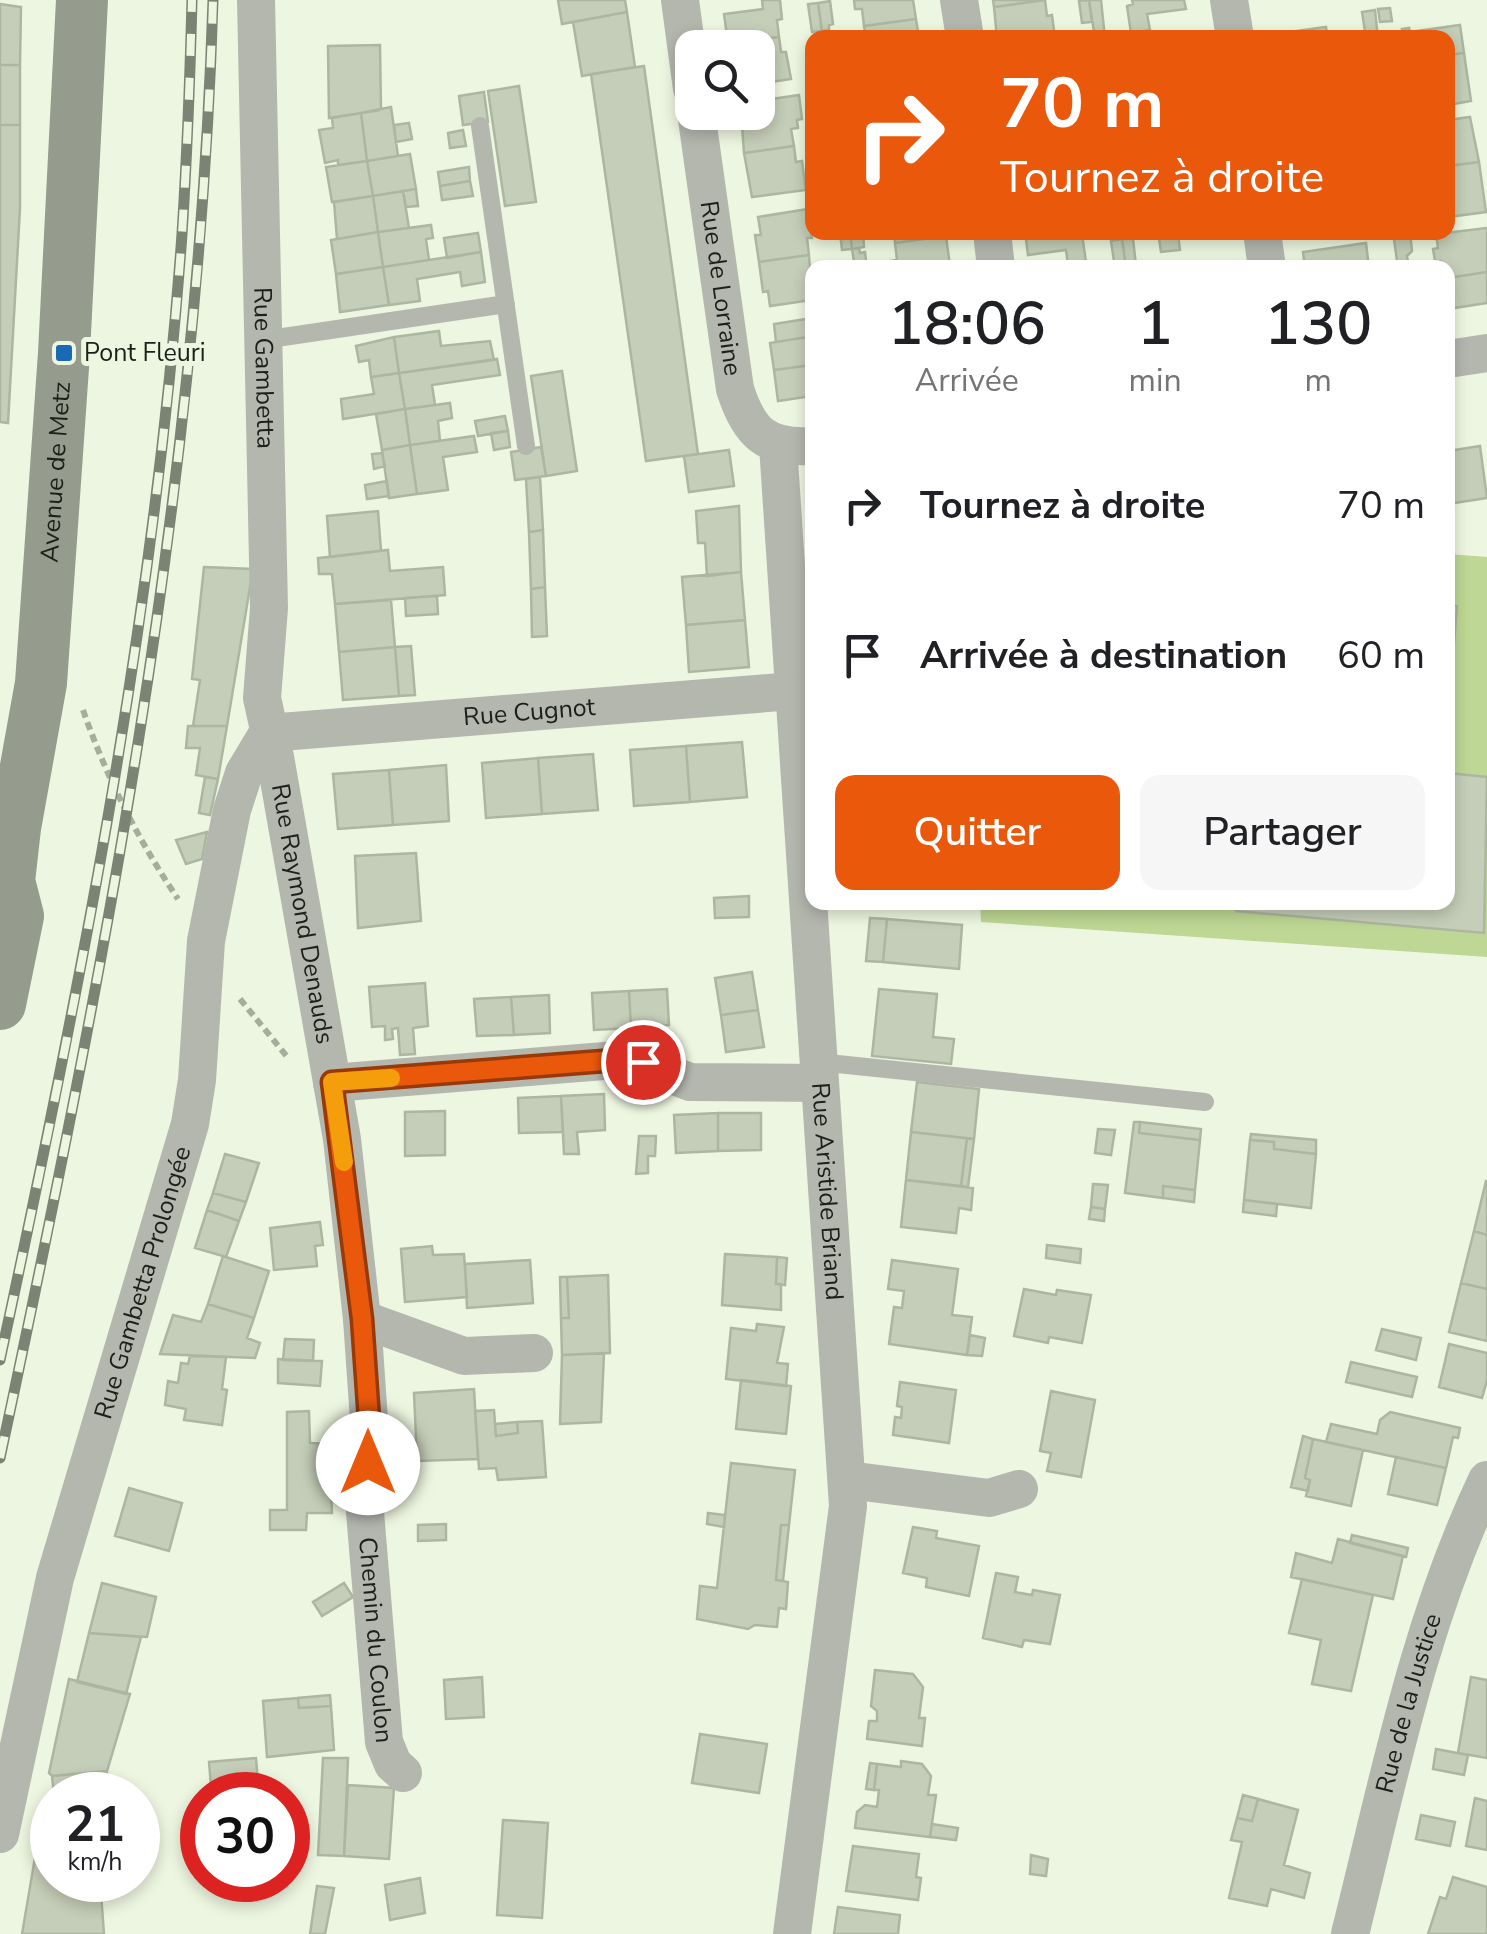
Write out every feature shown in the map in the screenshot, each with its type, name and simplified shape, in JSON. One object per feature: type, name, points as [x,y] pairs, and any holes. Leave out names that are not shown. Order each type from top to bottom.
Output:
[{"type":"main road","name":"Avenue de Metz","points":[[0,1004],[18,916],[5,887],[41,683],[64,353],[82,0]]},
{"type":"street","name":"Rue Gambetta","points":[[256,0],[269,617],[262,698],[268,733]]},
{"type":"street","points":[[680,0],[684,30]]},
{"type":"street","points":[[960,0],[963,30]]},
{"type":"street","points":[[1230,0],[1234,30]]},
{"type":"street","name":"Rue de Lorraine","points":[[699,130],[741,408],[758,433],[795,446]]},
{"type":"street","points":[[1455,357],[1487,353]]},
{"type":"street","name":"Rue Aristide Briand","points":[[795,446],[794,691],[805,859]]},
{"type":"street","name":"Rue Cugnot","points":[[268,733],[794,691]]},
{"type":"street","name":"Rue Gambetta Prolongée","points":[[0,1834],[55,1578],[190,1124],[197,1080],[206,941],[232,810],[244,773],[268,733]]},
{"type":"street","name":"Rue Raymond Denauds","points":[[268,733],[276,757],[332,1082]]},
{"type":"street","name":"Rue Aristide Briand","points":[[792,1934],[848,1506],[808,910]]},
{"type":"street","points":[[332,1082],[629,1059],[690,1082],[819,1073]]},
{"type":"street","name":"Chemin du Coulon","points":[[332,1082],[362,1319],[371,1448],[364,1486],[365,1512],[382,1723],[386,1753],[402,1774]]},
{"type":"street","points":[[362,1319],[464,1356],[534,1353]]},
{"type":"street","points":[[848,1480],[989,1498],[1019,1489]]},
{"type":"street","name":"Rue de la Justice","points":[[1350,1934],[1418,1656],[1458,1540],[1487,1480]]},
{"type":"lane","points":[[480,126],[526,446]]},
{"type":"lane","points":[[263,340],[506,304]]},
{"type":"lane","points":[[819,1073],[1205,1102]]},
{"type":"path","points":[[91,732],[150,858],[206,941]]},
{"type":"path","points":[[233,990],[288,1058]]},
{"type":"green space","points":[[1455,555],[1487,557],[1487,957],[981,922],[980,910],[1455,910]]},
{"type":"building","points":[[558,0],[625,0],[627,12],[562,24]]},
{"type":"building","points":[[762,0],[780,0],[779,37],[775,37],[775,30],[726,30],[724,14],[763,9]]},
{"type":"building","points":[[854,0],[913,0],[916,19],[864,26],[862,9],[855,9]]},
{"type":"building","points":[[993,0],[1045,0],[994,7]]},
{"type":"building","points":[[1045,0],[1054,30],[996,30],[994,7]]},
{"type":"building","points":[[1089,0],[1092,22],[1082,23],[1079,1]]},
{"type":"building","points":[[1089,0],[1101,0],[1104,30],[1094,30]]},
{"type":"building","points":[[1132,0],[1184,0],[1186,9],[1147,14],[1150,30],[1131,30],[1127,6],[1133,4]]},
{"type":"building","points":[[830,1],[833,24],[829,30],[822,30],[818,3]]},
{"type":"building","points":[[818,3],[822,30],[812,30],[808,4]]},
{"type":"building","points":[[0,4],[21,7],[20,65],[0,65]]},
{"type":"building","points":[[1390,8],[1392,21],[1380,22],[1378,9]]},
{"type":"building","points":[[1375,10],[1377,30],[1365,30],[1362,12]]},
{"type":"building","points":[[627,12],[635,67],[582,76],[573,22]]},
{"type":"building","points":[[916,19],[918,30],[865,30],[864,26]]},
{"type":"building","points":[[1460,25],[1464,53],[1455,54],[1455,30],[1424,30]]},
{"type":"building","points":[[775,37],[779,37],[781,52],[786,52],[791,79],[775,81]]},
{"type":"building","points":[[380,45],[381,110],[329,118],[328,46]]},
{"type":"building","points":[[1464,53],[1471,101],[1455,104],[1455,54]]},
{"type":"building","points":[[0,65],[20,65],[20,125],[0,125]]},
{"type":"building","points":[[644,66],[698,454],[646,461],[591,74]]},
{"type":"building","points":[[519,86],[536,202],[505,206],[488,91]]},
{"type":"building","points":[[484,92],[488,122],[463,125],[459,96]]},
{"type":"building","points":[[799,95],[802,119],[797,120],[798,128],[791,129],[794,146],[744,153],[742,130],[775,130],[775,99]]},
{"type":"building","points":[[391,107],[398,156],[367,161],[361,113]]},
{"type":"building","points":[[361,113],[367,161],[325,163],[319,130],[333,128],[332,118]]},
{"type":"building","points":[[1470,117],[1479,162],[1455,165],[1455,119]]},
{"type":"building","points":[[409,123],[412,139],[396,142],[394,125]]},
{"type":"building","points":[[0,125],[20,125],[20,208],[8,423],[0,422]]},
{"type":"building","points":[[463,130],[466,146],[450,148],[448,133]]},
{"type":"building","points":[[794,146],[796,162],[802,161],[805,190],[752,197],[744,153]]},
{"type":"building","points":[[410,154],[416,189],[373,196],[367,161]]},
{"type":"building","points":[[367,161],[373,196],[332,202],[326,167]]},
{"type":"building","points":[[1479,162],[1486,212],[1455,216],[1455,165]]},
{"type":"building","points":[[469,167],[470,181],[440,186],[438,172]]},
{"type":"building","points":[[470,181],[473,196],[442,200],[440,186]]},
{"type":"building","points":[[416,189],[418,206],[406,207],[403,191]]},
{"type":"building","points":[[403,191],[409,228],[378,232],[373,196]]},
{"type":"building","points":[[373,196],[378,232],[337,239],[334,202]]},
{"type":"building","points":[[805,209],[809,255],[759,262],[755,235],[761,235],[758,217]]},
{"type":"building","points":[[431,225],[433,238],[426,239],[429,260],[383,267],[378,232]]},
{"type":"building","points":[[1487,228],[1487,272],[1455,277],[1455,260],[1435,260],[1437,240],[1455,240],[1455,232]]},
{"type":"building","points":[[378,232],[383,267],[336,274],[331,240]]},
{"type":"building","points":[[478,233],[481,252],[447,258],[444,238]]},
{"type":"building","points":[[841,240],[851,240],[852,249],[842,250]]},
{"type":"building","points":[[851,240],[864,240],[864,247],[852,249]]},
{"type":"building","points":[[947,240],[949,260],[897,260],[895,243]]},
{"type":"building","points":[[1026,240],[1083,240],[1086,260],[1067,260],[1066,250],[1028,255]]},
{"type":"building","points":[[1122,240],[1125,260],[1114,260],[1111,241]]},
{"type":"building","points":[[1122,240],[1133,240],[1135,260],[1125,260]]},
{"type":"building","points":[[1159,240],[1179,240],[1180,250],[1161,252]]},
{"type":"building","points":[[1394,240],[1411,240],[1408,260],[1397,260]]},
{"type":"building","points":[[1366,243],[1368,260],[1304,260],[1303,252]]},
{"type":"building","points":[[852,249],[865,252],[866,260],[854,260]]},
{"type":"building","points":[[481,252],[485,282],[462,286],[460,272],[417,279],[420,301],[389,305],[383,267]]},
{"type":"building","points":[[809,255],[809,260],[805,260],[805,301],[770,306],[768,291],[763,292],[759,262]]},
{"type":"building","points":[[383,267],[389,305],[340,312],[336,274]]},
{"type":"building","points":[[1487,272],[1487,303],[1455,308],[1455,277]]},
{"type":"building","points":[[805,319],[805,337],[776,342],[774,324]]},
{"type":"building","points":[[439,331],[441,346],[490,341],[494,360],[399,373],[394,337]]},
{"type":"building","points":[[394,337],[399,373],[371,377],[369,360],[359,362],[356,346]]},
{"type":"building","points":[[805,337],[805,366],[774,370],[770,343]]},
{"type":"building","points":[[497,359],[500,375],[432,385],[435,405],[405,409],[399,373]]},
{"type":"building","points":[[805,366],[805,397],[778,401],[774,370]]},
{"type":"building","points":[[562,371],[577,471],[546,476],[531,376]]},
{"type":"building","points":[[399,373],[405,409],[343,419],[341,399],[374,394],[371,377]]},
{"type":"building","points":[[450,403],[452,418],[438,421],[440,441],[410,445],[405,409]]},
{"type":"building","points":[[405,409],[410,445],[382,450],[376,414]]},
{"type":"building","points":[[505,416],[508,431],[478,436],[475,421]]},
{"type":"building","points":[[508,431],[510,447],[494,450],[491,433]]},
{"type":"building","points":[[474,436],[477,452],[443,457],[448,490],[417,494],[410,445]]},
{"type":"building","points":[[410,445],[417,494],[389,498],[382,450]]},
{"type":"building","points":[[1480,446],[1487,498],[1455,503],[1455,450]]},
{"type":"building","points":[[541,447],[546,476],[515,480],[511,452]]},
{"type":"building","points":[[729,450],[734,486],[689,492],[684,456]]},
{"type":"building","points":[[382,453],[385,466],[374,469],[372,454]]},
{"type":"building","points":[[540,477],[543,530],[529,532],[526,479]]},
{"type":"building","points":[[387,481],[389,496],[367,499],[365,485]]},
{"type":"building","points":[[739,506],[741,572],[707,576],[705,543],[698,543],[696,511]]},
{"type":"building","points":[[378,511],[381,551],[330,557],[327,516]]},
{"type":"building","points":[[543,530],[545,587],[531,589],[529,532]]},
{"type":"building","points":[[388,550],[390,571],[443,567],[445,595],[335,604],[332,574],[319,574],[318,558]]},
{"type":"building","points":[[204,567],[253,569],[227,726],[193,726],[200,680],[192,679]]},
{"type":"building","points":[[741,572],[745,620],[686,625],[682,577]]},
{"type":"building","points":[[545,587],[547,636],[532,637],[531,589]]},
{"type":"building","points":[[437,596],[438,614],[406,616],[405,598]]},
{"type":"building","points":[[391,600],[395,647],[339,652],[335,604]]},
{"type":"building","points":[[745,620],[749,667],[689,672],[686,625]]},
{"type":"building","points":[[411,646],[415,695],[399,696],[395,647]]},
{"type":"building","points":[[395,647],[399,696],[343,700],[339,652]]},
{"type":"building","points":[[188,726],[227,726],[218,779],[196,775],[200,748],[186,748]]},
{"type":"building","points":[[742,742],[747,797],[690,802],[686,746]]},
{"type":"building","points":[[686,746],[690,802],[634,806],[630,750]]},
{"type":"building","points":[[593,754],[598,810],[542,814],[538,758]]},
{"type":"building","points":[[538,758],[542,814],[486,818],[482,763]]},
{"type":"building","points":[[446,765],[449,821],[393,825],[389,770]]},
{"type":"building","points":[[389,770],[393,825],[338,829],[333,774]]},
{"type":"building","points":[[1455,774],[1487,777],[1484,933],[1236,911],[1455,910]]},
{"type":"building","points":[[205,777],[218,779],[210,815],[199,813]]},
{"type":"building","points":[[207,832],[202,859],[186,864],[176,840]]},
{"type":"building","points":[[416,853],[421,921],[358,928],[355,856]]},
{"type":"building","points":[[749,896],[749,917],[715,918],[714,898]]},
{"type":"building","points":[[870,918],[887,919],[883,962],[866,961]]},
{"type":"building","points":[[887,919],[962,925],[959,969],[883,962]]},
{"type":"building","points":[[752,972],[758,1010],[721,1015],[715,978]]},
{"type":"building","points":[[425,983],[428,1026],[413,1028],[415,1054],[400,1055],[398,1028],[392,1029],[393,1039],[385,1040],[385,1026],[372,1027],[369,987]]},
{"type":"building","points":[[667,989],[669,1025],[631,1028],[629,991]]},
{"type":"building","points":[[879,989],[937,994],[933,1037],[954,1039],[951,1064],[872,1056]]},
{"type":"building","points":[[629,991],[631,1028],[594,1030],[592,993]]},
{"type":"building","points":[[549,995],[550,1033],[514,1035],[511,997]]},
{"type":"building","points":[[511,997],[514,1035],[477,1036],[474,999]]},
{"type":"building","points":[[758,1010],[764,1047],[726,1052],[721,1015]]},
{"type":"building","points":[[917,1082],[979,1089],[974,1139],[911,1132]]},
{"type":"building","points":[[604,1094],[605,1130],[577,1132],[579,1154],[564,1154],[561,1096]]},
{"type":"building","points":[[561,1096],[563,1132],[519,1133],[518,1098]]},
{"type":"building","points":[[445,1111],[445,1155],[405,1156],[405,1112]]},
{"type":"building","points":[[718,1113],[761,1113],[761,1150],[718,1151]]},
{"type":"building","points":[[718,1113],[718,1151],[676,1153],[674,1115]]},
{"type":"building","points":[[1134,1122],[1140,1122],[1139,1133],[1200,1140],[1195,1190],[1163,1186],[1163,1198],[1125,1193]]},
{"type":"building","points":[[1140,1122],[1201,1129],[1200,1140],[1139,1133]]},
{"type":"building","points":[[1098,1129],[1115,1130],[1111,1155],[1095,1153]]},
{"type":"building","points":[[911,1132],[967,1138],[961,1186],[906,1180]]},
{"type":"building","points":[[1251,1134],[1316,1140],[1316,1154],[1274,1149],[1274,1142],[1250,1140]]},
{"type":"building","points":[[639,1136],[656,1136],[655,1156],[648,1156],[648,1173],[636,1174]]},
{"type":"building","points":[[967,1138],[974,1139],[968,1187],[961,1186]]},
{"type":"building","points":[[1250,1140],[1274,1142],[1274,1149],[1316,1154],[1311,1208],[1244,1200]]},
{"type":"building","points":[[225,1154],[259,1163],[246,1202],[213,1193]]},
{"type":"building","points":[[906,1180],[973,1188],[971,1210],[959,1208],[956,1233],[901,1227]]},
{"type":"building","points":[[1487,1181],[1487,1235],[1474,1231]]},
{"type":"building","points":[[1093,1184],[1108,1185],[1105,1209],[1091,1207]]},
{"type":"building","points":[[1163,1186],[1195,1190],[1194,1202],[1163,1198]]},
{"type":"building","points":[[213,1193],[246,1202],[239,1221],[207,1210]]},
{"type":"building","points":[[1244,1200],[1277,1204],[1276,1216],[1243,1212]]},
{"type":"building","points":[[1091,1207],[1105,1209],[1104,1221],[1089,1219]]},
{"type":"building","points":[[207,1210],[239,1221],[226,1257],[195,1248]]},
{"type":"building","points":[[320,1222],[323,1245],[315,1246],[317,1266],[274,1270],[270,1228]]},
{"type":"building","points":[[1474,1231],[1487,1235],[1487,1289],[1461,1283]]},
{"type":"building","points":[[1047,1245],[1081,1249],[1080,1263],[1046,1258]]},
{"type":"building","points":[[432,1246],[433,1255],[464,1254],[467,1297],[405,1302],[401,1249]]},
{"type":"building","points":[[725,1254],[777,1257],[776,1284],[781,1284],[781,1310],[722,1305]]},
{"type":"building","points":[[223,1256],[269,1271],[254,1318],[208,1304]]},
{"type":"building","points":[[777,1257],[787,1258],[785,1285],[776,1284]]},
{"type":"building","points":[[530,1260],[533,1303],[467,1308],[465,1264]]},
{"type":"building","points":[[892,1260],[958,1269],[952,1315],[972,1317],[967,1355],[889,1344],[894,1307],[902,1308],[904,1291],[888,1289]]},
{"type":"building","points":[[608,1275],[610,1353],[562,1355],[561,1318],[569,1318],[567,1277]]},
{"type":"building","points":[[560,1277],[567,1277],[569,1318],[561,1318]]},
{"type":"building","points":[[1461,1283],[1487,1289],[1487,1341],[1449,1332]]},
{"type":"building","points":[[1024,1289],[1056,1295],[1057,1290],[1091,1295],[1082,1343],[1049,1337],[1048,1343],[1014,1336]]},
{"type":"building","points":[[208,1304],[254,1318],[247,1338],[260,1343],[255,1358],[160,1354],[173,1315],[201,1322]]},
{"type":"building","points":[[757,1324],[784,1327],[777,1363],[788,1364],[786,1386],[726,1379],[731,1328],[756,1331]]},
{"type":"building","points":[[1382,1329],[1421,1338],[1416,1360],[1376,1350]]},
{"type":"building","points":[[970,1335],[985,1338],[982,1356],[967,1355]]},
{"type":"building","points":[[285,1339],[314,1340],[313,1361],[283,1360]]},
{"type":"building","points":[[1449,1344],[1487,1353],[1482,1398],[1439,1387]]},
{"type":"building","points":[[604,1353],[601,1422],[560,1424],[562,1355]]},
{"type":"building","points":[[190,1356],[226,1357],[222,1425],[184,1420],[186,1409],[165,1405],[168,1381],[178,1383],[181,1363],[188,1364]]},
{"type":"building","points":[[278,1359],[322,1361],[320,1386],[278,1383]]},
{"type":"building","points":[[1351,1362],[1417,1377],[1412,1397],[1346,1382]]},
{"type":"building","points":[[741,1380],[791,1386],[786,1434],[736,1429]]},
{"type":"building","points":[[900,1382],[956,1390],[949,1443],[893,1435],[895,1417],[901,1418],[902,1407],[897,1406]]},
{"type":"building","points":[[474,1389],[478,1459],[417,1461],[414,1393]]},
{"type":"building","points":[[1051,1391],[1095,1400],[1081,1477],[1047,1471],[1051,1453],[1040,1451]]},
{"type":"building","points":[[494,1410],[496,1436],[518,1433],[517,1422],[542,1421],[546,1477],[498,1480],[496,1468],[479,1469],[475,1411]]},
{"type":"building","points":[[309,1411],[310,1443],[329,1444],[332,1513],[307,1513],[306,1530],[270,1530],[270,1510],[287,1510],[287,1412]]},
{"type":"building","points":[[1390,1412],[1460,1428],[1458,1438],[1453,1437],[1446,1468],[1326,1442],[1331,1424],[1377,1434],[1380,1420]]},
{"type":"building","points":[[517,1422],[518,1433],[496,1436],[495,1424]]},
{"type":"building","points":[[1303,1436],[1313,1439],[1305,1478],[1310,1480],[1308,1491],[1291,1487]]},
{"type":"building","points":[[1313,1439],[1363,1450],[1351,1506],[1306,1496],[1310,1480],[1305,1478]]},
{"type":"building","points":[[1396,1457],[1446,1468],[1437,1505],[1388,1494]]},
{"type":"building","points":[[731,1463],[795,1470],[789,1525],[781,1525],[776,1580],[788,1582],[786,1609],[779,1608],[777,1627],[755,1625],[748,1629],[697,1619],[700,1586],[717,1588]]},
{"type":"building","points":[[129,1488],[182,1503],[169,1551],[115,1536]]},
{"type":"building","points":[[708,1513],[725,1515],[724,1527],[707,1524]]},
{"type":"building","points":[[446,1524],[446,1540],[418,1541],[418,1525]]},
{"type":"building","points":[[781,1525],[789,1525],[783,1581],[776,1580]]},
{"type":"building","points":[[913,1527],[937,1531],[936,1538],[979,1546],[969,1596],[926,1587],[927,1578],[903,1573]]},
{"type":"building","points":[[1352,1535],[1408,1548],[1406,1557],[1350,1543]]},
{"type":"building","points":[[1338,1539],[1403,1556],[1393,1599],[1291,1577],[1296,1553],[1332,1563]]},
{"type":"building","points":[[996,1573],[1018,1577],[1015,1592],[1032,1595],[1033,1590],[1060,1595],[1050,1644],[1024,1640],[1022,1647],[983,1638]]},
{"type":"building","points":[[1302,1579],[1373,1595],[1351,1691],[1312,1684],[1321,1640],[1289,1633]]},
{"type":"building","points":[[102,1583],[156,1597],[147,1637],[89,1633]]},
{"type":"building","points":[[344,1583],[353,1597],[322,1616],[313,1602]]},
{"type":"building","points":[[89,1633],[141,1637],[126,1694],[77,1682]]},
{"type":"building","points":[[875,1670],[913,1674],[923,1687],[919,1718],[925,1718],[922,1746],[867,1739],[869,1721],[877,1721],[877,1711],[871,1706]]},
{"type":"building","points":[[482,1677],[484,1717],[446,1719],[444,1680]]},
{"type":"building","points":[[1471,1677],[1487,1680],[1487,1758],[1458,1753]]},
{"type":"building","points":[[69,1679],[130,1694],[107,1771],[49,1772]]},
{"type":"building","points":[[330,1695],[331,1706],[299,1708],[298,1698]]},
{"type":"building","points":[[298,1698],[299,1708],[331,1706],[334,1750],[267,1757],[263,1701]]},
{"type":"building","points":[[700,1734],[767,1744],[759,1793],[692,1783]]},
{"type":"building","points":[[1436,1749],[1468,1755],[1464,1775],[1433,1769]]},
{"type":"building","points":[[256,1758],[257,1772],[210,1772],[209,1762]]},
{"type":"building","points":[[323,1758],[348,1758],[344,1856],[318,1855]]},
{"type":"building","points":[[901,1761],[922,1764],[931,1776],[928,1795],[936,1795],[930,1837],[855,1828],[857,1812],[865,1805],[877,1807],[877,1764],[901,1767]]},
{"type":"building","points":[[870,1763],[877,1764],[874,1790],[866,1789]]},
{"type":"building","points":[[348,1785],[394,1788],[389,1859],[344,1856]]},
{"type":"building","points":[[1243,1795],[1258,1799],[1252,1821],[1237,1818]]},
{"type":"building","points":[[1475,1798],[1487,1801],[1487,1850],[1466,1846]]},
{"type":"building","points":[[1258,1799],[1298,1810],[1284,1865],[1310,1873],[1304,1898],[1271,1889],[1267,1906],[1229,1898],[1242,1842],[1231,1840],[1237,1818],[1252,1821]]},
{"type":"building","points":[[1421,1815],[1455,1822],[1450,1846],[1416,1839]]},
{"type":"building","points":[[503,1820],[548,1823],[542,1918],[497,1915]]},
{"type":"building","points":[[932,1824],[958,1828],[956,1840],[930,1837]]},
{"type":"building","points":[[853,1846],[919,1854],[918,1900],[846,1891]]},
{"type":"building","points":[[1031,1855],[1048,1859],[1046,1876],[1030,1874]]},
{"type":"building","points":[[1453,1877],[1487,1887],[1487,1934],[1428,1934],[1440,1897],[1446,1899]]},
{"type":"building","points":[[420,1878],[425,1913],[390,1920],[385,1885]]},
{"type":"building","points":[[317,1886],[334,1888],[325,1934],[310,1934]]},
{"type":"building","points":[[30,1887],[30,1902],[102,1902],[104,1934],[22,1934]]},
{"type":"building","points":[[838,1907],[900,1915],[898,1934],[834,1934]]},
{"type":"railway","points":[[0,1360],[86,941],[134,659],[170,376],[184,205],[192,0]]},
{"type":"railway","points":[[0,1458],[75,1096],[140,734],[188,368],[204,185],[213,0]]},
{"type":"slow traffic","points":[[344,1162],[332,1082],[391,1078]]},
{"type":"place","name":"Pont Fleuri","points":[[64,353]]},
{"type":"route","points":[[368,1463],[371,1448],[362,1319],[332,1082],[629,1059],[643,1062]]}]
